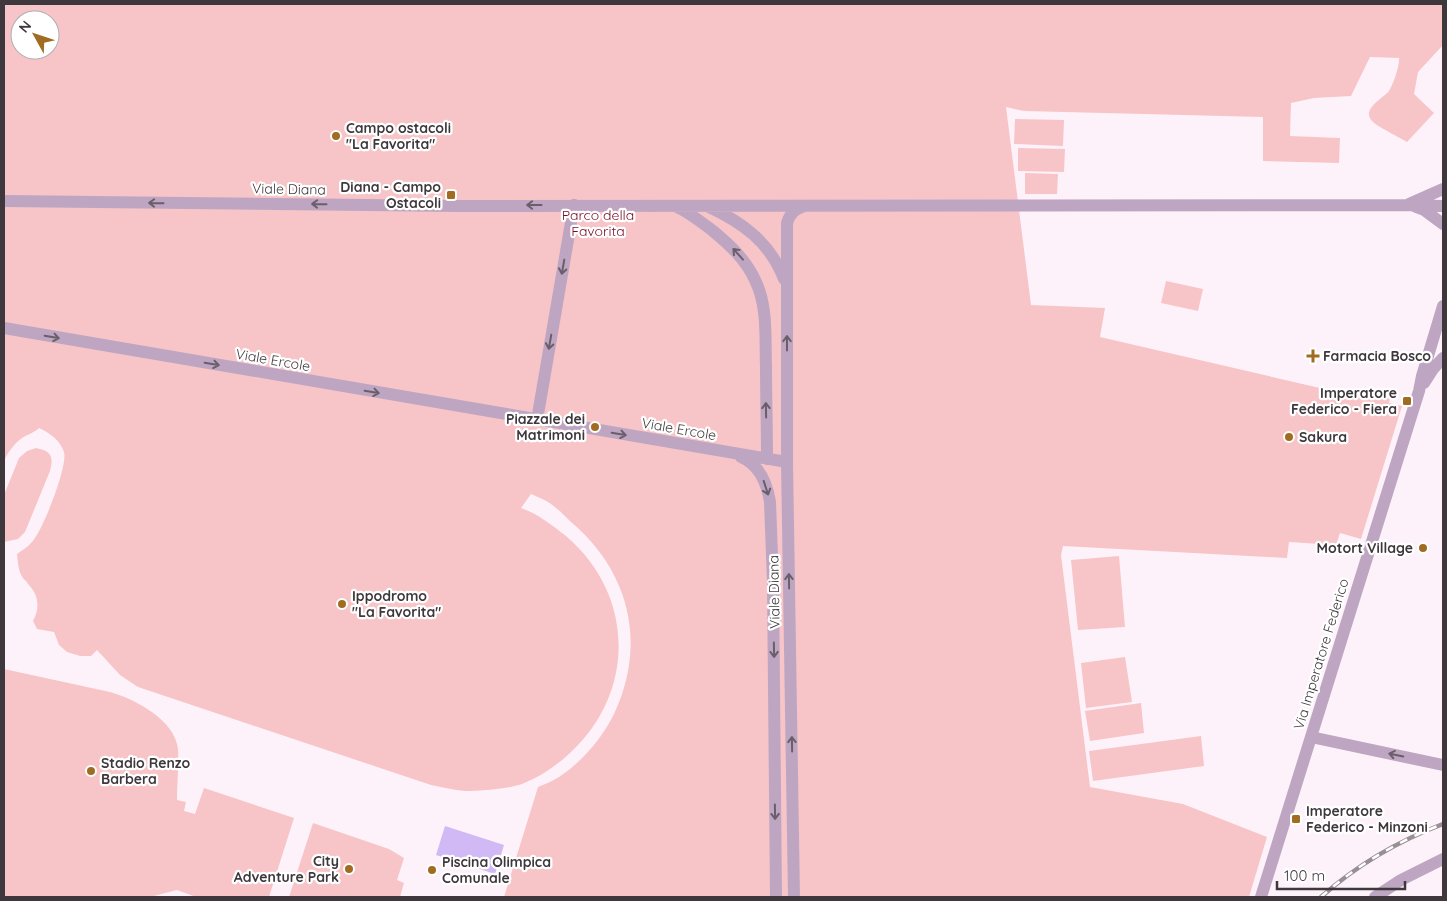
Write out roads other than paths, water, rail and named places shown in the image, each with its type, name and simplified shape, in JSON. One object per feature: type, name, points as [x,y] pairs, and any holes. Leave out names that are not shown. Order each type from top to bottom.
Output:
[{"type":"street","points":[[1407,204],[1443,189]]},
{"type":"street","name":"Viale Diana","points":[[4,201],[456,206],[808,204]]},
{"type":"street","name":"Viale Diana","points":[[670,204],[688,212],[731,247],[743,260],[757,282],[763,306],[765,330],[767,459]]},
{"type":"street","name":"Viale Diana","points":[[704,204],[736,221],[761,242],[779,266],[787,286]]},
{"type":"street","points":[[808,204],[1407,204],[1443,206]]},
{"type":"street","name":"Viale Diana","points":[[794,897],[787,462],[787,223],[789,217],[796,209],[808,204]]},
{"type":"street","points":[[1407,204],[1424,210],[1443,224]]},
{"type":"street","points":[[537,420],[574,205]]},
{"type":"street","points":[[1441,315],[1440,335],[1443,339]]},
{"type":"street","points":[[1419,392],[1422,376],[1441,315]]},
{"type":"street","name":"Viale Ercole","points":[[4,328],[787,462]]},
{"type":"street","points":[[1419,392],[1433,369],[1443,358]]},
{"type":"street","name":"Via Imperatore Federico","points":[[1261,897],[1419,392]]},
{"type":"street","name":"Viale Diana","points":[[734,454],[745,459],[760,472],[768,491],[770,502],[773,582],[776,897]]},
{"type":"street","points":[[1311,737],[1443,765]]},
{"type":"street","points":[[1375,897],[1401,880],[1443,859]]},
{"type":"railway","points":[[1321,897],[1349,874],[1394,846],[1443,824]]},
{"type":"place","name":"Campo ostacoli \"La Favorita\"","points":[[336,136]]},
{"type":"place","name":"Diana - Campo Ostacoli","points":[[451,195]]},
{"type":"place","name":"Farmacia Bosco","points":[[1313,356]]},
{"type":"place","name":"Imperatore Federico - Fiera","points":[[1407,401]]},
{"type":"place","name":"Piazzale dei Matrimoni","points":[[595,427]]},
{"type":"place","name":"Sakura","points":[[1289,437]]},
{"type":"place","name":"Motort Village","points":[[1423,548]]},
{"type":"place","name":"Ippodromo \"La Favorita\"","points":[[342,604]]},
{"type":"place","name":"Stadio Renzo Barbera","points":[[91,771]]},
{"type":"place","name":"Imperatore Federico - Minzoni","points":[[1296,819]]},
{"type":"place","name":"City Adventure Park","points":[[349,869]]},
{"type":"place","name":"Piscina Olimpica Comunale","points":[[432,870]]},
{"type":"park label","name":"Parco della Favorita","points":[[598,224]]}]
